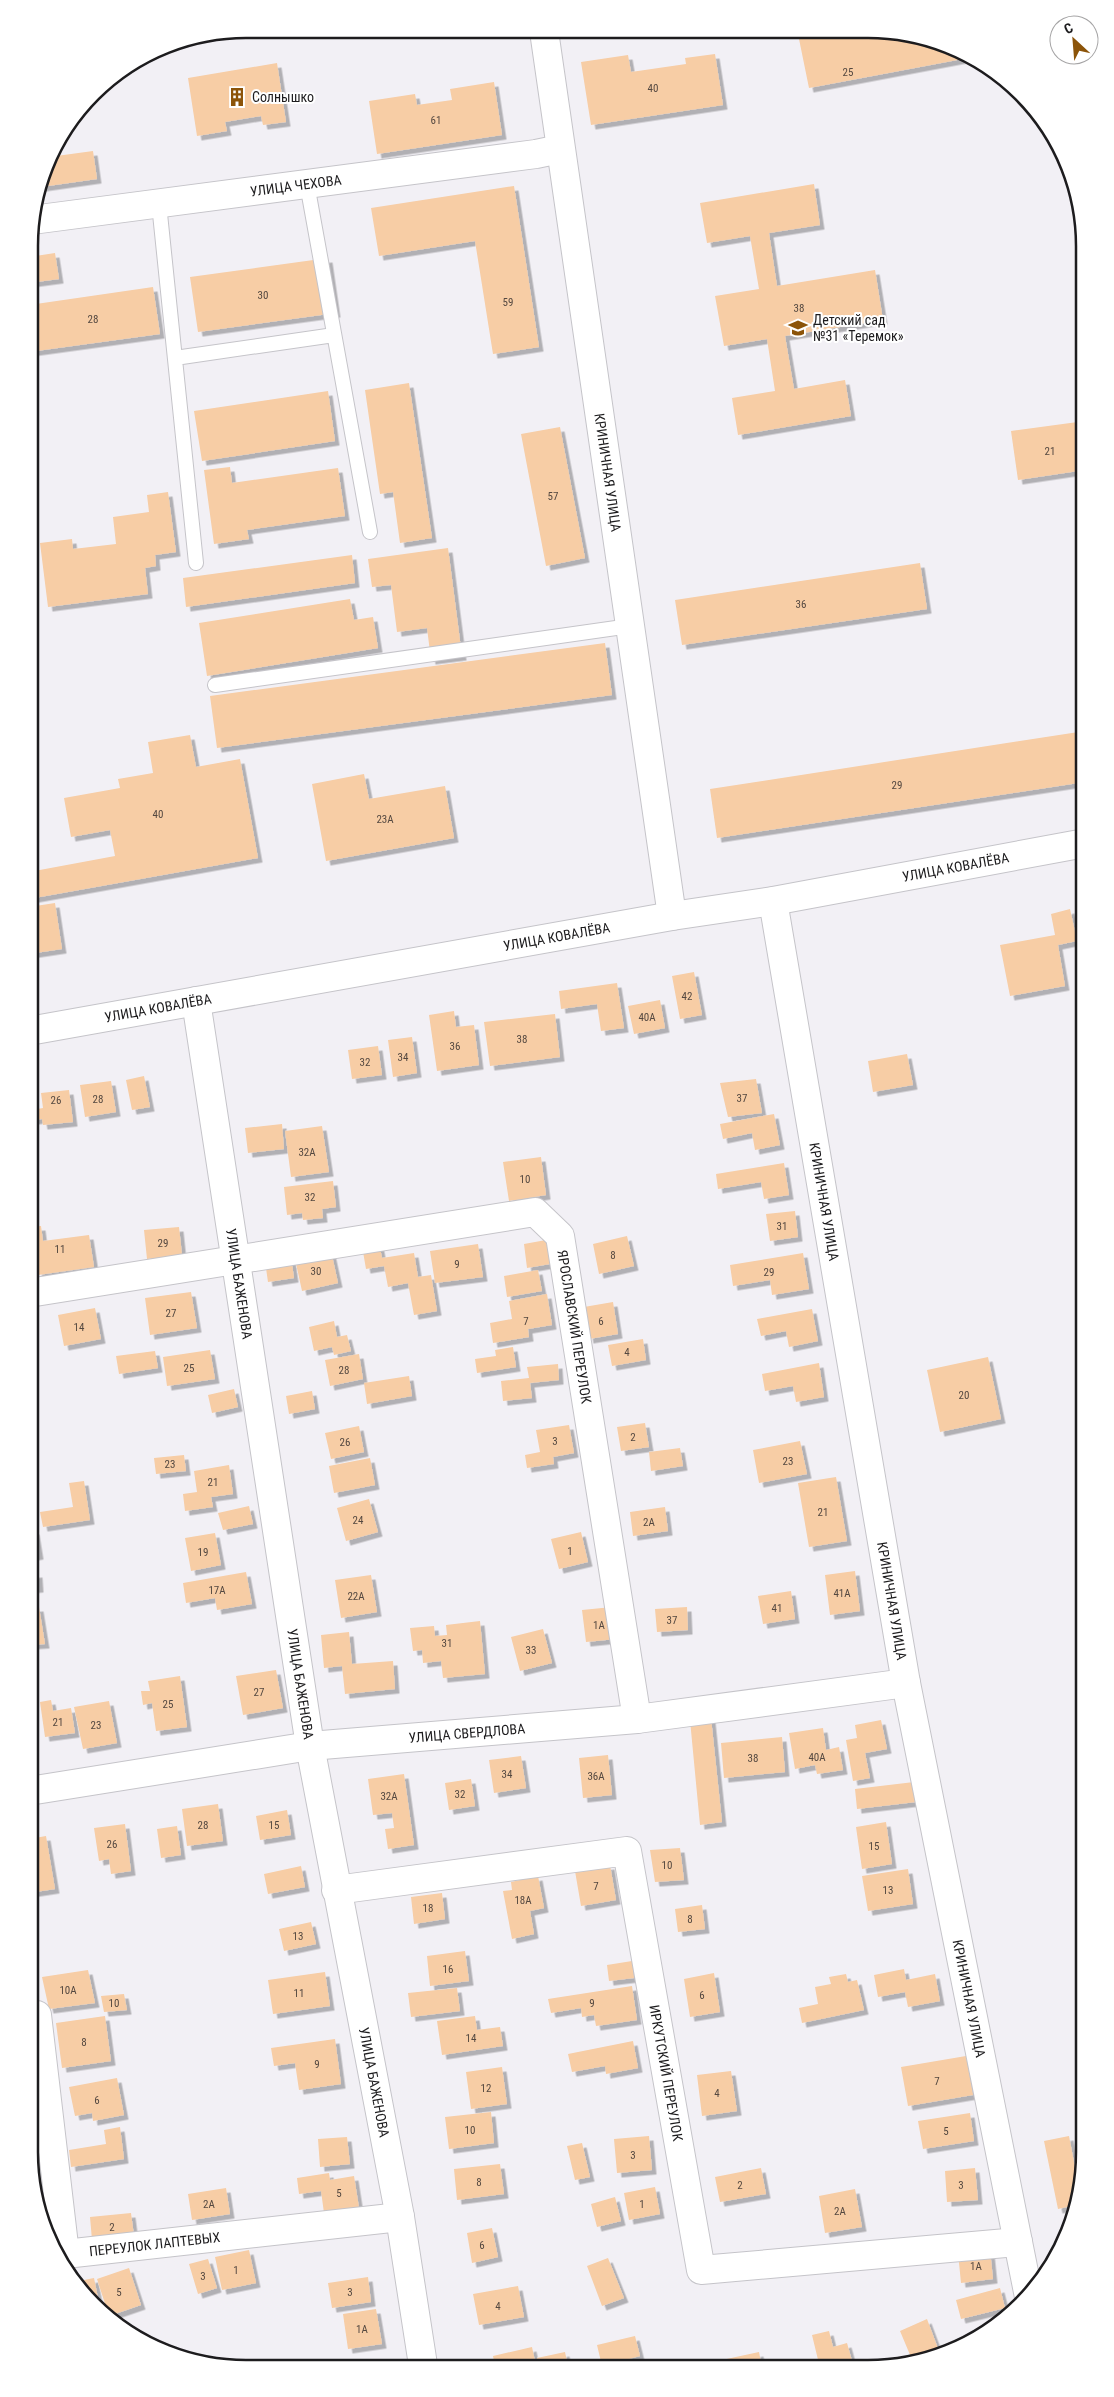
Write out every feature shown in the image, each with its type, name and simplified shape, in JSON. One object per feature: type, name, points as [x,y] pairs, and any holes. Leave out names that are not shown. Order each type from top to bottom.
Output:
[{"type":"street","name":"КРИНИЧНАЯ УЛИЦА","points":[[545,38],[672,916]]},
{"type":"street","name":"УЛИЦА ЧЕХОВА","points":[[39,219],[560,150]]},
{"type":"street","name":"УЛИЦА КОВАЛЁВА","points":[[38,1029],[672,916],[773,901],[1076,845]]},
{"type":"street","name":"КРИНИЧНАЯ УЛИЦА","points":[[773,901],[906,1683],[1027,2287]]},
{"type":"street","name":"УЛИЦА БАЖЕНОВА","points":[[196,1001],[310,1746],[400,2217],[422,2360]]},
{"type":"street","name":"ЯРОСЛАВСКИЙ ПЕРЕУЛОК","points":[[236,1259],[535,1212],[560,1236],[638,1719]]},
{"type":"street","points":[[38,1291],[236,1259]]},
{"type":"street","name":"УЛИЦА СВЕРДЛОВА","points":[[38,1789],[310,1746],[638,1719],[906,1683]]},
{"type":"street","name":"ИРКУТСКИЙ ПЕРЕУЛОК","points":[[336,1890],[627,1851],[701,2270],[1018,2242]]},
{"type":"street","name":"ПЕРЕУЛОК ЛАПТЕВЫХ","points":[[38,2024],[65,2254],[400,2217]]},
{"type":"lane","points":[[307,184],[370,532]]},
{"type":"lane","points":[[160,204],[196,563]]},
{"type":"lane","points":[[175,358],[334,334]]},
{"type":"lane","points":[[215,685],[630,626]]},
{"type":"building","points":[[799,39],[896,39],[948,53],[961,59],[809,88]]},
{"type":"building","points":[[715,54],[723,105],[591,125],[581,62],[628,55],[631,72],[686,64],[685,58]]},
{"type":"building","name":"Солнышко","points":[[277,63],[286,122],[263,125],[261,116],[225,122],[227,131],[197,136],[188,78]]},
{"type":"building","points":[[494,82],[502,135],[377,154],[369,101],[415,94],[417,105],[452,100],[450,89]]},
{"type":"building","points":[[93,151],[97,179],[47,186],[58,156]]},
{"type":"building","points":[[814,184],[820,225],[769,233],[777,286],[875,270],[883,320],[785,336],[794,389],[845,380],[851,416],[738,435],[732,398],[775,391],[767,339],[724,346],[715,296],[759,289],[750,236],[707,243],[700,203]]},
{"type":"building","points":[[514,186],[539,347],[493,354],[475,241],[379,256],[371,208]]},
{"type":"building","points":[[55,253],[59,279],[38,282],[38,256]]},
{"type":"building","points":[[328,258],[336,313],[198,332],[190,277]]},
{"type":"building","points":[[153,287],[160,334],[38,351],[38,304]]},
{"type":"building","points":[[409,383],[432,538],[400,543],[393,492],[380,494],[365,390]]},
{"type":"building","points":[[328,391],[335,441],[202,461],[194,411]]},
{"type":"building","points":[[1076,422],[1076,471],[1018,480],[1011,431]]},
{"type":"building","points":[[560,427],[585,558],[546,566],[521,434]]},
{"type":"building","points":[[230,467],[232,483],[338,468],[345,516],[247,530],[249,539],[214,544],[204,470]]},
{"type":"building","points":[[168,492],[176,552],[155,555],[156,566],[145,568],[148,594],[48,607],[40,543],[72,539],[73,549],[116,544],[113,517],[149,512],[147,495]]},
{"type":"building","points":[[448,548],[462,656],[431,660],[427,628],[397,632],[391,585],[372,587],[368,559]]},
{"type":"building","points":[[352,555],[355,583],[186,607],[183,578]]},
{"type":"building","points":[[920,563],[927,609],[682,645],[675,600]]},
{"type":"building","points":[[350,599],[354,620],[373,617],[378,648],[207,676],[199,623]]},
{"type":"building","points":[[605,643],[612,695],[217,748],[210,696]]},
{"type":"building","points":[[1076,732],[1076,783],[717,838],[710,789]]},
{"type":"building","points":[[190,735],[196,767],[240,759],[258,858],[38,897],[38,870],[115,856],[110,830],[71,837],[64,798],[120,788],[118,779],[153,773],[148,742]]},
{"type":"building","points":[[364,774],[369,799],[445,786],[454,838],[326,861],[312,784]]},
{"type":"building","points":[[55,903],[62,949],[38,953],[38,906]]},
{"type":"building","points":[[1070,909],[1076,936],[1076,941],[1058,945],[1065,986],[1010,996],[1000,945],[1055,935],[1051,914]]},
{"type":"building","points":[[694,972],[702,1015],[680,1019],[672,976]]},
{"type":"building","points":[[617,983],[624,1028],[601,1031],[597,1004],[561,1009],[559,991]]},
{"type":"building","points":[[660,1000],[665,1028],[634,1034],[628,1006]]},
{"type":"building","points":[[454,1011],[456,1027],[474,1025],[479,1065],[437,1071],[429,1015]]},
{"type":"building","points":[[555,1014],[560,1057],[490,1066],[484,1022]]},
{"type":"building","points":[[412,1037],[417,1073],[393,1077],[388,1040]]},
{"type":"building","points":[[378,1046],[382,1075],[352,1079],[348,1050]]},
{"type":"building","points":[[907,1054],[913,1085],[873,1092],[868,1061]]},
{"type":"building","points":[[144,1076],[150,1107],[132,1110],[126,1080]]},
{"type":"building","points":[[756,1079],[762,1113],[728,1117],[720,1083]]},
{"type":"building","points":[[111,1081],[116,1112],[85,1117],[80,1085]]},
{"type":"building","points":[[69,1090],[73,1122],[43,1125],[42,1119],[38,1119],[38,1109],[43,1108],[41,1093]]},
{"type":"building","points":[[774,1114],[780,1145],[755,1150],[752,1133],[723,1139],[720,1124]]},
{"type":"building","points":[[282,1124],[284,1149],[248,1153],[245,1128]]},
{"type":"building","points":[[322,1126],[329,1172],[291,1177],[285,1131]]},
{"type":"building","points":[[541,1157],[546,1195],[509,1201],[503,1162]]},
{"type":"building","points":[[784,1163],[789,1195],[764,1199],[761,1182],[718,1189],[716,1174]]},
{"type":"building","points":[[333,1181],[336,1207],[322,1209],[323,1218],[303,1220],[302,1213],[287,1215],[284,1187]]},
{"type":"building","points":[[795,1211],[798,1237],[770,1241],[766,1214]]},
{"type":"building","points":[[38,1226],[41,1226],[43,1241],[89,1235],[94,1267],[38,1275]]},
{"type":"building","points":[[179,1227],[182,1255],[147,1259],[144,1230]]},
{"type":"building","points":[[627,1236],[634,1266],[599,1274],[593,1244]]},
{"type":"building","points":[[546,1240],[550,1264],[527,1268],[524,1244]]},
{"type":"building","points":[[379,1243],[382,1258],[414,1253],[418,1277],[431,1275],[437,1311],[414,1315],[408,1283],[388,1287],[384,1266],[366,1269],[362,1246]]},
{"type":"building","points":[[478,1244],[483,1277],[435,1283],[430,1251]]},
{"type":"building","points":[[331,1251],[338,1283],[302,1291],[295,1259]]},
{"type":"building","points":[[803,1253],[809,1289],[772,1295],[770,1280],[733,1286],[730,1265]]},
{"type":"building","points":[[291,1257],[294,1278],[268,1282],[265,1261]]},
{"type":"building","points":[[538,1270],[542,1291],[507,1297],[504,1276]]},
{"type":"building","points":[[191,1292],[197,1328],[150,1335],[145,1298]]},
{"type":"building","points":[[547,1294],[552,1325],[528,1329],[529,1337],[493,1343],[490,1323],[512,1319],[509,1301]]},
{"type":"building","points":[[613,1302],[618,1334],[589,1339],[584,1307]]},
{"type":"building","points":[[95,1308],[101,1339],[64,1346],[58,1315]]},
{"type":"building","points":[[812,1309],[818,1341],[789,1347],[786,1331],[761,1336],[757,1319]]},
{"type":"building","points":[[334,1321],[337,1337],[347,1335],[351,1351],[334,1355],[332,1347],[314,1351],[309,1327]]},
{"type":"building","points":[[643,1339],[646,1360],[612,1366],[608,1345]]},
{"type":"building","points":[[513,1347],[516,1367],[477,1373],[475,1359],[496,1356],[495,1350]]},
{"type":"building","points":[[210,1350],[215,1379],[167,1386],[163,1357]]},
{"type":"building","points":[[155,1351],[158,1368],[119,1374],[116,1356]]},
{"type":"building","points":[[359,1354],[363,1379],[330,1386],[325,1360]]},
{"type":"building","points":[[988,1357],[1001,1419],[940,1432],[927,1370]]},
{"type":"building","points":[[819,1363],[824,1397],[796,1402],[793,1386],[765,1391],[762,1374]]},
{"type":"building","points":[[558,1364],[559,1380],[530,1383],[532,1398],[503,1401],[501,1381],[529,1378],[527,1367]]},
{"type":"building","points":[[409,1376],[412,1396],[367,1404],[364,1383]]},
{"type":"building","points":[[234,1389],[238,1407],[212,1413],[208,1395]]},
{"type":"building","points":[[312,1391],[315,1409],[289,1414],[286,1396]]},
{"type":"building","points":[[645,1423],[649,1447],[621,1451],[617,1427]]},
{"type":"building","points":[[569,1425],[574,1453],[553,1457],[554,1464],[527,1468],[525,1455],[540,1452],[536,1430]]},
{"type":"building","points":[[359,1426],[364,1452],[331,1459],[325,1433]]},
{"type":"building","points":[[800,1441],[807,1474],[759,1483],[753,1450]]},
{"type":"building","points":[[680,1448],[683,1466],[651,1471],[649,1452]]},
{"type":"building","points":[[184,1455],[186,1471],[156,1474],[154,1458]]},
{"type":"building","points":[[370,1458],[375,1485],[334,1493],[329,1466]]},
{"type":"building","points":[[229,1465],[233,1494],[211,1497],[213,1507],[185,1511],[183,1494],[197,1492],[194,1471]]},
{"type":"building","points":[[836,1477],[847,1541],[809,1547],[798,1483]]},
{"type":"building","points":[[84,1481],[90,1520],[43,1527],[40,1512],[73,1507],[69,1483]]},
{"type":"building","points":[[369,1499],[378,1532],[346,1541],[337,1508]]},
{"type":"building","points":[[249,1506],[253,1524],[223,1530],[218,1513]]},
{"type":"building","points":[[665,1507],[668,1531],[633,1536],[630,1512]]},
{"type":"building","points":[[581,1532],[588,1562],[559,1569],[551,1539]]},
{"type":"building","points":[[215,1533],[221,1565],[191,1571],[185,1538]]},
{"type":"building","points":[[855,1571],[860,1611],[830,1615],[825,1575]]},
{"type":"building","points":[[246,1572],[252,1604],[217,1610],[215,1598],[186,1603],[183,1583]]},
{"type":"building","points":[[371,1575],[377,1612],[341,1618],[335,1580]]},
{"type":"building","points":[[791,1591],[795,1619],[763,1624],[758,1596]]},
{"type":"building","points":[[39,1607],[45,1644],[38,1644]]},
{"type":"building","points":[[612,1607],[616,1639],[586,1642],[582,1610]]},
{"type":"building","points":[[687,1607],[688,1630],[657,1632],[655,1609]]},
{"type":"building","points":[[480,1621],[485,1674],[443,1678],[441,1661],[423,1663],[422,1650],[413,1651],[410,1628],[434,1626],[435,1636],[447,1635],[446,1625]]},
{"type":"building","points":[[543,1629],[552,1663],[520,1671],[511,1637]]},
{"type":"building","points":[[349,1632],[352,1664],[393,1661],[395,1689],[345,1694],[342,1666],[324,1668],[321,1635]]},
{"type":"building","points":[[276,1670],[283,1708],[243,1715],[236,1676]]},
{"type":"building","points":[[180,1676],[187,1727],[156,1731],[152,1703],[143,1705],[141,1691],[150,1691],[148,1681]]},
{"type":"building","points":[[51,1700],[53,1711],[71,1708],[75,1733],[45,1737],[40,1702]]},
{"type":"building","points":[[109,1701],[117,1743],[83,1749],[74,1707]]},
{"type":"building","points":[[711,1718],[722,1822],[700,1825],[690,1720]]},
{"type":"building","points":[[881,1720],[887,1749],[865,1753],[870,1778],[853,1781],[846,1740],[857,1738],[855,1725]]},
{"type":"building","points":[[823,1728],[826,1750],[839,1747],[843,1770],[817,1774],[815,1765],[795,1769],[789,1733]]},
{"type":"building","points":[[782,1737],[785,1772],[724,1778],[721,1743]]},
{"type":"building","points":[[608,1755],[612,1795],[583,1798],[579,1758]]},
{"type":"building","points":[[521,1756],[526,1788],[494,1793],[489,1760]]},
{"type":"building","points":[[404,1774],[414,1845],[388,1849],[385,1829],[394,1828],[392,1813],[373,1815],[368,1779]]},
{"type":"building","points":[[471,1779],[475,1806],[449,1810],[445,1783]]},
{"type":"building","points":[[914,1782],[916,1802],[857,1809],[855,1789]]},
{"type":"building","points":[[218,1804],[223,1841],[187,1846],[182,1809]]},
{"type":"building","points":[[287,1810],[291,1835],[260,1840],[256,1816]]},
{"type":"building","points":[[886,1822],[892,1864],[862,1869],[856,1827]]},
{"type":"building","points":[[125,1824],[131,1871],[111,1874],[109,1859],[99,1861],[94,1828]]},
{"type":"building","points":[[177,1826],[181,1855],[161,1858],[157,1829]]},
{"type":"building","points":[[46,1836],[55,1889],[38,1892],[38,1837]]},
{"type":"building","points":[[680,1848],[684,1880],[655,1882],[650,1850]]},
{"type":"building","points":[[610,1865],[616,1900],[581,1906],[575,1871]]},
{"type":"building","points":[[301,1866],[305,1887],[268,1894],[264,1874]]},
{"type":"building","points":[[908,1869],[913,1904],[868,1911],[862,1876]]},
{"type":"building","points":[[538,1876],[544,1908],[530,1911],[534,1934],[512,1939],[503,1891],[512,1890],[511,1882]]},
{"type":"building","points":[[442,1893],[445,1919],[414,1924],[411,1897]]},
{"type":"building","points":[[702,1905],[705,1929],[678,1932],[675,1909]]},
{"type":"building","points":[[311,1922],[316,1944],[284,1951],[279,1929]]},
{"type":"building","points":[[465,1951],[469,1981],[430,1986],[427,1956]]},
{"type":"building","points":[[632,1961],[634,1978],[609,1981],[607,1965]]},
{"type":"building","points":[[904,1969],[906,1980],[935,1974],[940,2001],[908,2007],[905,1992],[878,1997],[874,1975]]},
{"type":"building","points":[[88,1970],[95,2003],[49,2009],[42,1977]]},
{"type":"building","points":[[325,1972],[330,2006],[273,2014],[268,1980]]},
{"type":"building","points":[[714,1973],[720,2012],[690,2017],[684,1979]]},
{"type":"building","points":[[846,1974],[848,1982],[857,1980],[864,2010],[802,2023],[799,2008],[818,2004],[815,1987],[831,1984],[829,1977]]},
{"type":"building","points":[[632,1986],[637,2020],[596,2026],[594,2015],[582,2017],[581,2008],[551,2013],[548,1999]]},
{"type":"building","points":[[457,1988],[460,2011],[411,2017],[408,1993]]},
{"type":"building","points":[[124,1994],[127,2010],[104,2012],[101,1996]]},
{"type":"building","points":[[105,2016],[111,2061],[62,2068],[56,2023]]},
{"type":"building","points":[[475,2016],[477,2030],[500,2027],[503,2046],[442,2055],[437,2021]]},
{"type":"building","points":[[335,2039],[341,2084],[299,2090],[295,2063],[274,2066],[271,2048]]},
{"type":"building","points":[[633,2041],[638,2068],[606,2074],[605,2066],[572,2072],[568,2054]]},
{"type":"building","points":[[966,2056],[973,2095],[908,2106],[901,2067]]},
{"type":"building","points":[[502,2067],[507,2104],[471,2109],[466,2072]]},
{"type":"building","points":[[731,2071],[737,2111],[702,2116],[697,2075]]},
{"type":"building","points":[[117,2078],[124,2115],[93,2121],[92,2113],[75,2116],[69,2087]]},
{"type":"building","points":[[491,2112],[494,2143],[449,2149],[445,2117]]},
{"type":"building","points":[[970,2113],[974,2141],[923,2149],[918,2121]]},
{"type":"building","points":[[120,2127],[124,2159],[71,2167],[69,2150],[106,2144],[104,2130]]},
{"type":"building","points":[[649,2136],[652,2170],[617,2173],[614,2139]]},
{"type":"building","points":[[1069,2136],[1076,2171],[1073,2192],[1068,2207],[1058,2209],[1044,2141]]},
{"type":"building","points":[[347,2137],[350,2164],[320,2167],[318,2139]]},
{"type":"building","points":[[582,2143],[590,2177],[575,2180],[567,2146]]},
{"type":"building","points":[[500,2164],[504,2194],[457,2200],[454,2169]]},
{"type":"building","points":[[761,2168],[766,2194],[720,2202],[715,2177]]},
{"type":"building","points":[[975,2168],[978,2200],[947,2202],[945,2171]]},
{"type":"building","points":[[329,2173],[330,2180],[354,2176],[359,2208],[324,2213],[321,2191],[299,2194],[297,2178]]},
{"type":"building","points":[[655,2187],[660,2214],[629,2220],[624,2193]]},
{"type":"building","points":[[226,2188],[230,2214],[192,2220],[188,2194]]},
{"type":"building","points":[[855,2189],[862,2227],[825,2233],[819,2196]]},
{"type":"building","points":[[615,2197],[621,2221],[597,2227],[591,2204]]},
{"type":"building","points":[[131,2213],[134,2236],[92,2240],[90,2217]]},
{"type":"building","points":[[492,2228],[498,2257],[472,2263],[467,2233]]},
{"type":"building","points":[[249,2250],[256,2283],[222,2290],[215,2257]]},
{"type":"building","points":[[990,2250],[993,2279],[961,2283],[958,2253]]},
{"type":"building","points":[[608,2258],[624,2298],[602,2306],[587,2266]]},
{"type":"building","points":[[208,2259],[217,2288],[198,2294],[189,2264]]},
{"type":"building","points":[[129,2268],[141,2305],[115,2314],[106,2306],[97,2279]]},
{"type":"building","points":[[368,2277],[371,2302],[332,2308],[328,2283]]},
{"type":"building","points":[[94,2278],[98,2299],[89,2289],[82,2280]]},
{"type":"building","points":[[518,2286],[524,2317],[479,2325],[473,2294]]},
{"type":"building","points":[[1000,2288],[1005,2308],[961,2319],[956,2300]]},
{"type":"building","points":[[376,2309],[382,2344],[348,2349],[343,2314]]},
{"type":"building","points":[[927,2319],[937,2347],[910,2356],[900,2331]]},
{"type":"building","points":[[829,2331],[833,2347],[847,2343],[852,2360],[818,2360],[812,2335]]},
{"type":"building","points":[[635,2336],[640,2356],[625,2360],[601,2360],[597,2345]]},
{"type":"building","points":[[532,2347],[535,2360],[494,2360],[493,2356]]},
{"type":"building","points":[[565,2352],[567,2360],[538,2360],[537,2358]]},
{"type":"building","points":[[759,2352],[760,2360],[722,2360]]},
{"type":"place","name":"Солнышко","points":[[237,97]]},
{"type":"place","name":"Детский сад №31 «Теремок»","points":[[798,328]]}]
